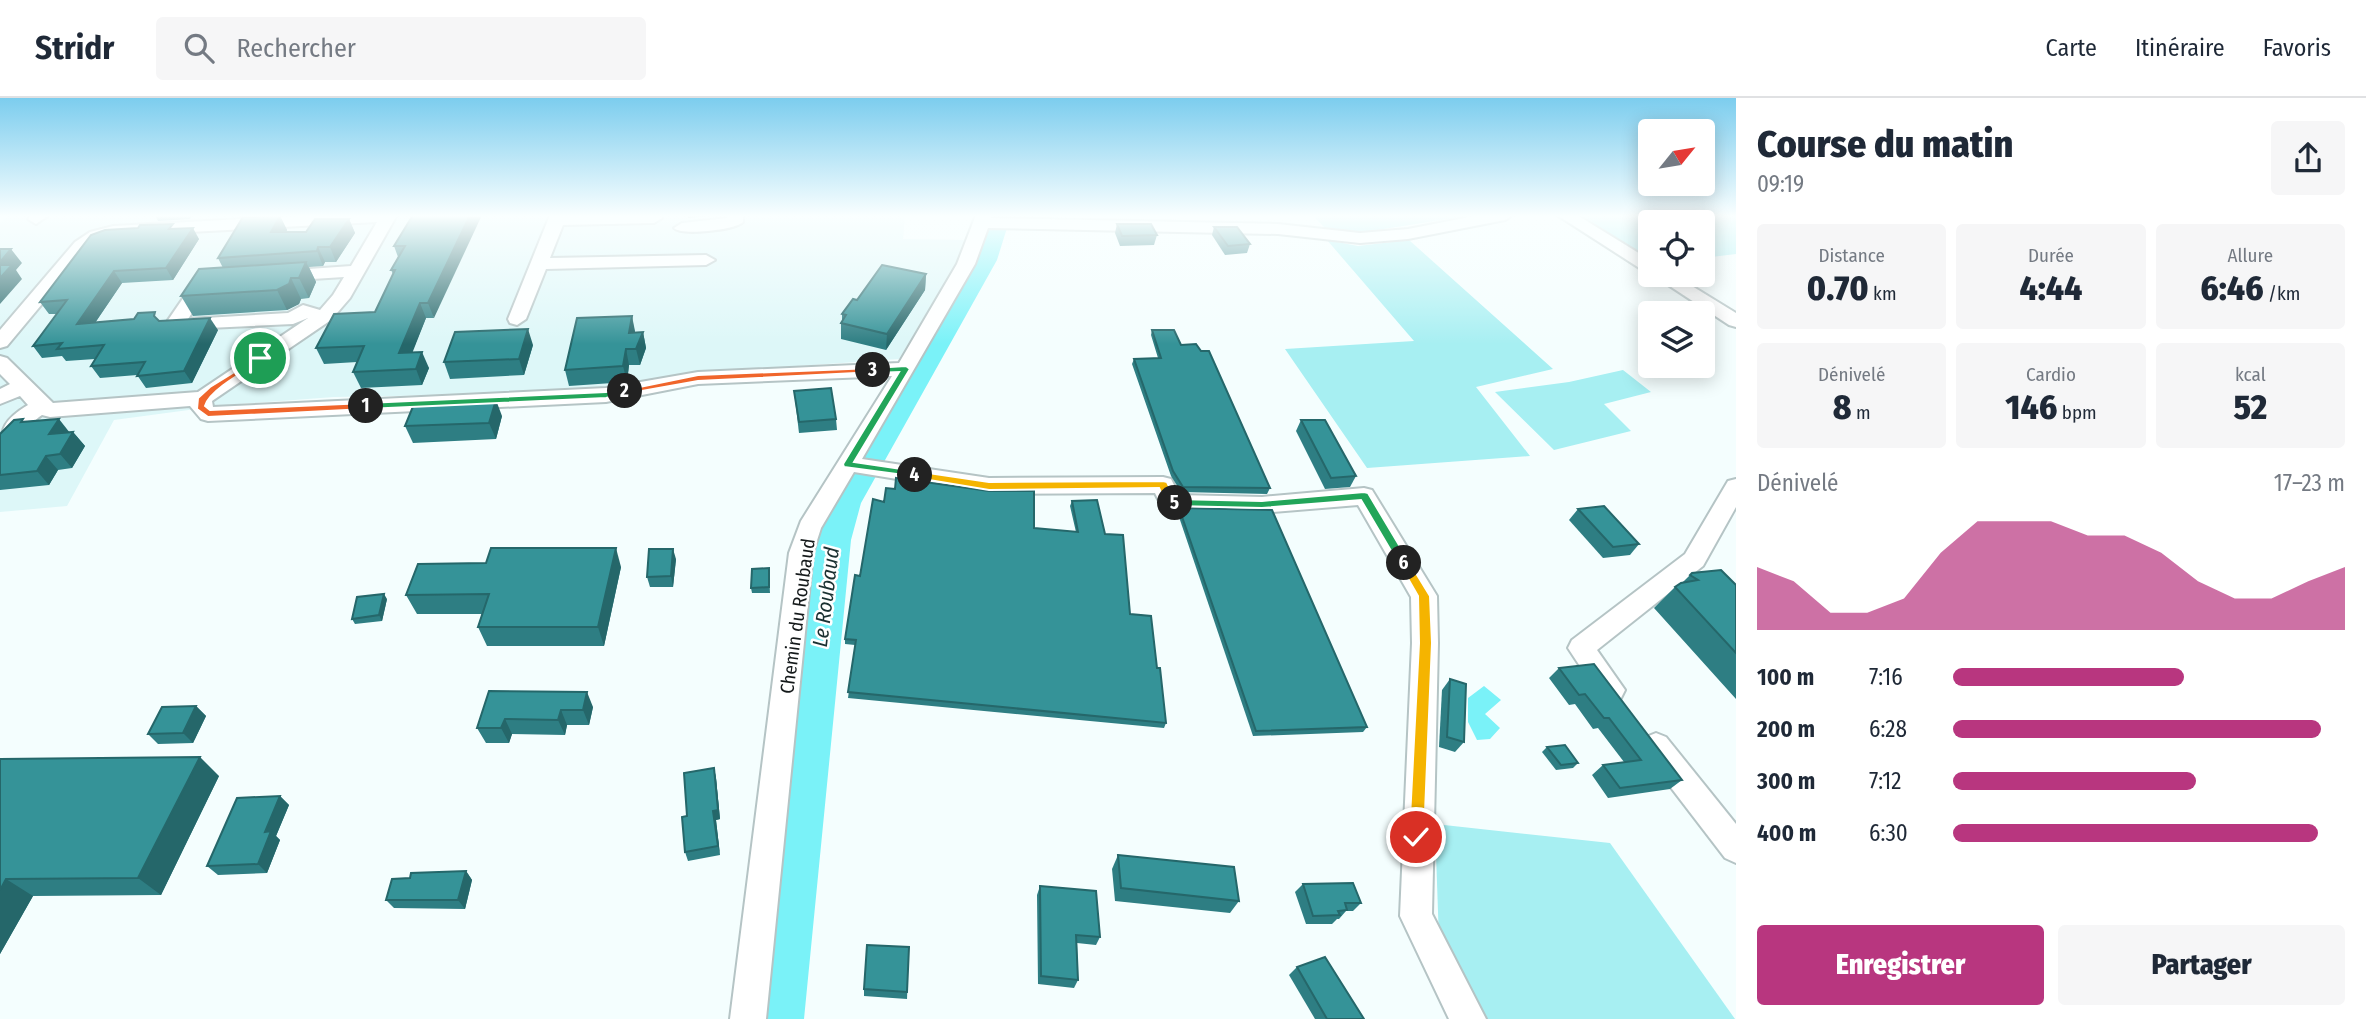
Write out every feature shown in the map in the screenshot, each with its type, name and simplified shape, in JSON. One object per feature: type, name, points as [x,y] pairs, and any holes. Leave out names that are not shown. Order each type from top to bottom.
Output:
[{"type":"street","points":[[2,337],[71,258]]},
{"type":"street","points":[[0,362],[41,406],[62,411],[202,398],[324,316],[341,298],[365,258]]},
{"type":"street","points":[[517,319],[541,258]]},
{"type":"street","name":"Chemin du Roubaud","points":[[748,1019],[802,552],[809,527],[906,369],[968,258]]},
{"type":"street","points":[[539,264],[706,260]]},
{"type":"street","points":[[267,277],[358,271]]},
{"type":"street","points":[[228,280],[203,282],[174,326],[293,318],[303,311],[324,316]]},
{"type":"street","points":[[1681,287],[1736,321]]},
{"type":"street","points":[[202,398],[200,407],[208,414],[606,395],[698,378],[906,369]]},
{"type":"street","points":[[0,397],[23,386]]},
{"type":"street","points":[[0,447],[22,418],[41,406]]},
{"type":"street","points":[[848,464],[989,486],[1163,485],[1171,503],[1262,505],[1364,496],[1424,596],[1425,643],[1416,916],[1468,1019]]},
{"type":"street","points":[[1736,487],[1694,560],[1581,648],[1736,848]]},
{"type":"street","points":[[1694,560],[1713,580]]},
{"type":"shaded area","points":[[0,258],[959,258],[899,359],[712,372],[561,393],[334,397],[226,405],[114,420],[67,506],[0,512]]},
{"type":"shaded area","points":[[1342,258],[1429,258],[1553,369],[1476,387],[1530,456],[1367,468],[1285,349],[1414,341]]},
{"type":"shaded area","points":[[1623,370],[1651,392],[1604,404],[1631,431],[1554,450],[1495,392],[1569,382]]},
{"type":"shaded area","points":[[1484,686],[1501,700],[1485,714],[1500,728],[1490,739],[1477,740],[1468,722],[1468,698]]},
{"type":"shaded area","points":[[1435,824],[1610,843],[1735,1019],[1483,1019],[1439,941]]},
{"type":"building","points":[[74,258],[173,258],[166,268],[114,271],[77,324],[134,319],[138,313],[155,312],[154,316],[159,321],[210,318],[184,371],[137,376],[145,362],[91,366],[104,345],[57,349],[62,343],[33,346],[67,300],[40,302]]},
{"type":"building","points":[[398,258],[449,258],[428,303],[420,303],[399,353],[422,352],[416,369],[353,372],[364,346],[316,348],[334,314],[375,312],[395,270],[391,270]]},
{"type":"building","points":[[306,262],[299,278],[291,278],[289,284],[277,290],[181,296],[199,269]]},
{"type":"building","points":[[0,265],[12,265],[0,278]]},
{"type":"building","points":[[882,265],[926,274],[887,334],[841,323],[846,315],[842,314],[853,299],[857,300]]},
{"type":"building","points":[[632,316],[629,333],[643,332],[636,349],[626,349],[623,366],[565,370],[577,318]]},
{"type":"building","points":[[528,329],[519,359],[444,362],[455,332]]},
{"type":"building","points":[[1152,330],[1174,330],[1181,345],[1196,344],[1201,351],[1209,351],[1270,488],[1183,487],[1173,471],[1134,359],[1161,358]]},
{"type":"building","points":[[831,388],[836,419],[799,422],[794,391]]},
{"type":"building","points":[[496,400],[489,423],[405,426],[414,404]]},
{"type":"building","points":[[23,419],[21,422],[59,419],[49,434],[73,432],[60,454],[46,456],[37,471],[0,475],[0,434],[14,420]]},
{"type":"building","points":[[1301,420],[1325,420],[1356,476],[1331,478]]},
{"type":"building","points":[[896,478],[989,491],[1034,491],[1034,528],[1078,532],[1072,501],[1097,500],[1105,534],[1123,535],[1130,614],[1151,616],[1166,723],[848,692],[856,640],[845,639],[855,575],[860,576],[873,499],[884,502],[886,488],[895,489]]},
{"type":"building","points":[[1604,506],[1639,544],[1613,547],[1578,509]]},
{"type":"building","points":[[1179,508],[1272,510],[1367,727],[1256,731]]},
{"type":"building","points":[[491,548],[616,548],[598,627],[478,627],[489,594],[406,595],[418,564],[486,563]]},
{"type":"building","points":[[649,549],[673,549],[671,576],[647,577]]},
{"type":"building","points":[[769,568],[769,587],[751,588],[752,569]]},
{"type":"building","points":[[1721,570],[1736,585],[1736,653],[1675,587],[1698,580],[1690,575],[1692,573]]},
{"type":"building","points":[[384,594],[379,615],[352,619],[357,597]]},
{"type":"building","points":[[1594,664],[1682,780],[1620,788],[1603,765],[1641,760],[1609,718],[1604,718],[1585,694],[1579,695],[1559,668]]},
{"type":"building","points":[[1450,679],[1466,684],[1464,742],[1447,737]]},
{"type":"building","points":[[489,691],[587,692],[583,710],[561,710],[558,720],[505,719],[501,728],[477,728]]},
{"type":"building","points":[[196,706],[183,733],[148,734],[162,707]]},
{"type":"building","points":[[1565,745],[1578,763],[1561,765],[1547,747]]},
{"type":"building","points":[[200,757],[138,878],[6,879],[0,890],[0,759]]},
{"type":"building","points":[[714,768],[718,810],[713,811],[718,846],[685,852],[682,817],[687,816],[684,773]]},
{"type":"building","points":[[280,796],[265,832],[271,831],[258,864],[207,866],[237,798]]},
{"type":"building","points":[[1118,855],[1234,867],[1239,901],[1121,888]]},
{"type":"building","points":[[466,871],[458,900],[386,900],[392,879],[410,878],[411,873]]},
{"type":"building","points":[[1353,883],[1361,903],[1345,903],[1347,910],[1338,911],[1340,915],[1313,916],[1303,884]]},
{"type":"building","points":[[1040,886],[1096,891],[1100,937],[1076,935],[1078,980],[1041,976]]},
{"type":"building","points":[[867,945],[909,947],[907,992],[864,989]]},
{"type":"building","points":[[1325,957],[1364,1019],[1327,1019],[1297,967]]},
{"type":"waterway","name":"Le Roubaud","points":[[778,1019],[833,540],[844,503],[985,258]]},
{"type":"route","points":[[260,358],[213,389],[202,398],[200,407],[208,414],[606,395],[698,378],[906,369],[848,464],[989,486],[1163,485],[1171,503],[1262,505],[1364,496],[1424,596],[1425,643],[1416,837]]}]
